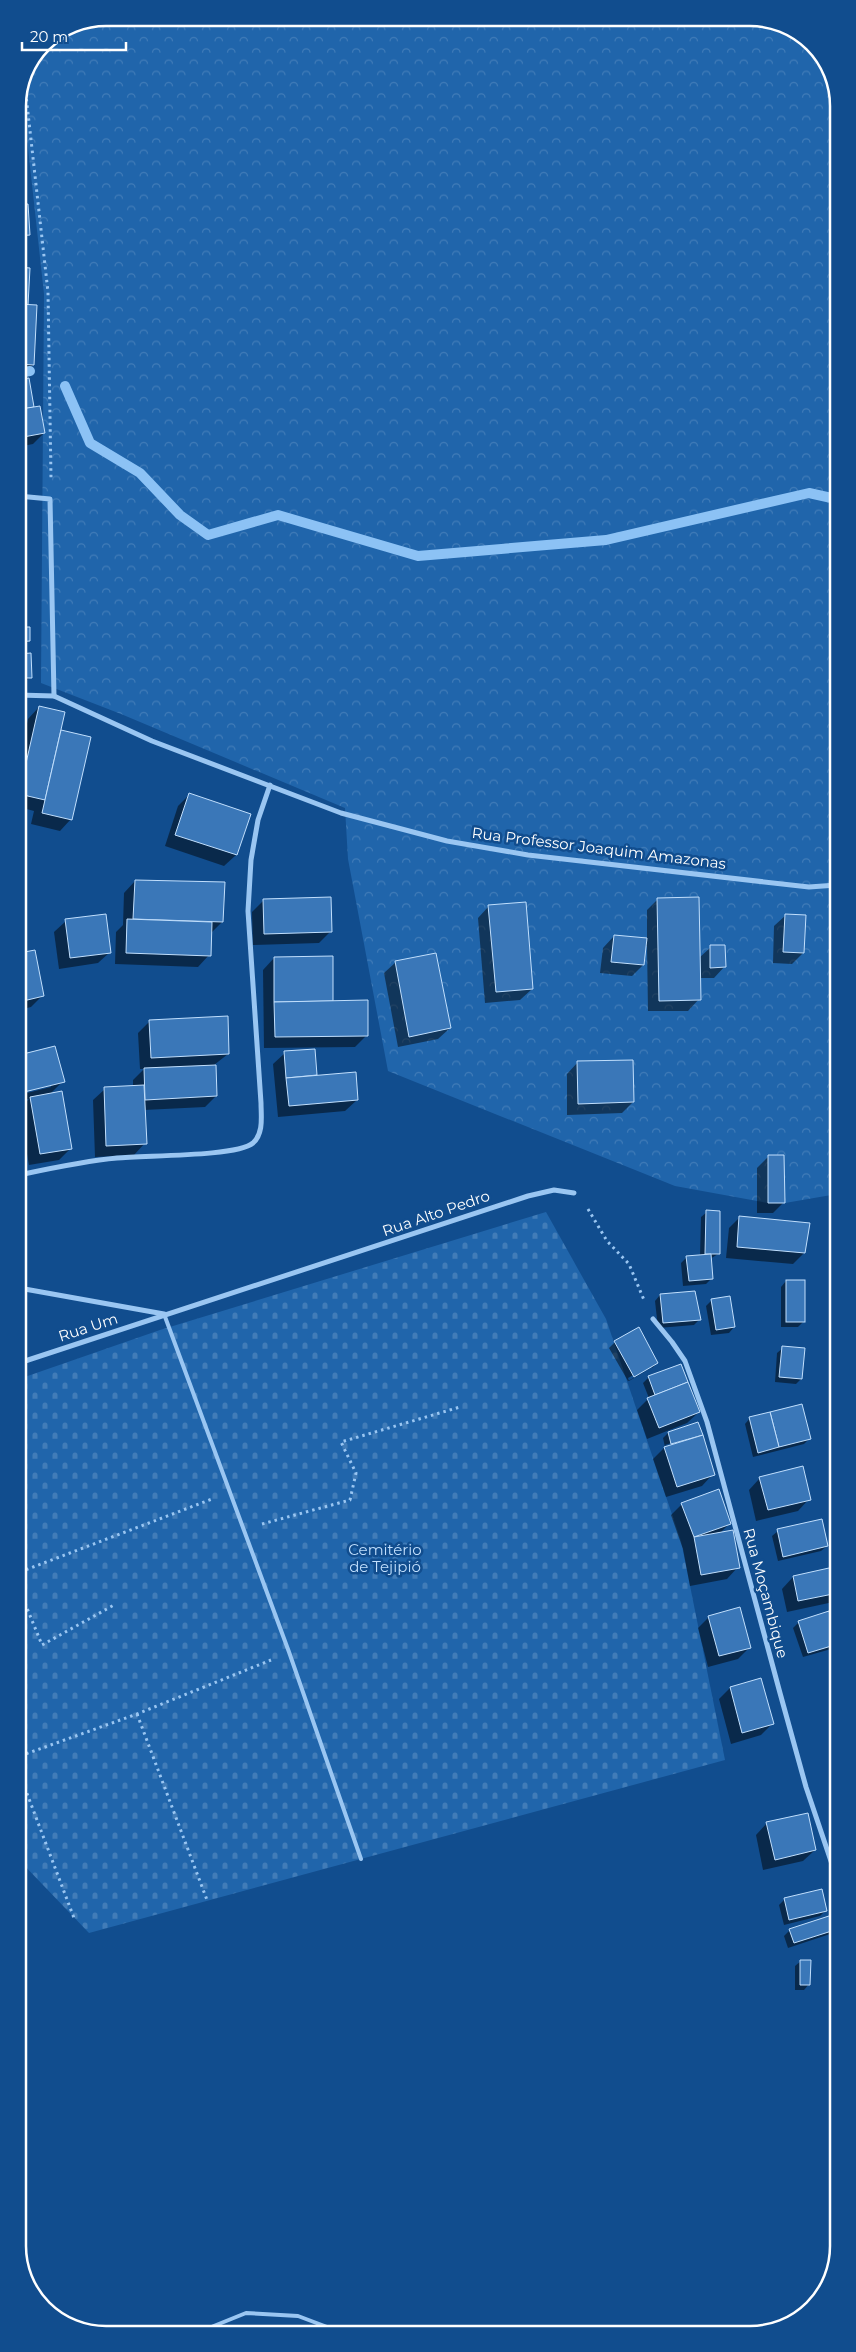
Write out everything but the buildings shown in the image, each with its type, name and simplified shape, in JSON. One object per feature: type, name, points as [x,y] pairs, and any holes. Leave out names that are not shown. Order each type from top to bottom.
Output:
[{"type":"street","points":[[26,497],[50,499],[54,696],[26,695]]},
{"type":"street","name":"Rua Professor Joaquim Amazonas","points":[[54,696],[152,741],[270,784],[341,813],[456,842],[528,855],[800,886],[830,885]]},
{"type":"street","points":[[26,1173],[66,1164],[116,1158],[229,1151],[252,1143],[259,1136],[262,1122],[248,911],[251,860],[258,820],[270,784]]},
{"type":"street","name":"Rua Alto Pedro","points":[[164,1314],[385,1244],[528,1196],[554,1190],[574,1193]]},
{"type":"street","points":[[26,1289],[164,1314]]},
{"type":"street","name":"Rua Um","points":[[26,1361],[164,1314]]},
{"type":"street","name":"Rua Moçambique","points":[[653,1319],[672,1342],[684,1361],[707,1422],[782,1702],[806,1787],[830,1858]]},
{"type":"lane","points":[[164,1314],[289,1652],[361,1859]]},
{"type":"lane","points":[[215,2326],[246,2314],[298,2316],[324,2326]]},
{"type":"path","points":[[26,99],[48,292],[50,499]]},
{"type":"path","points":[[574,1193],[585,1204],[607,1241],[628,1264],[653,1319]]},
{"type":"path","points":[[243,1530],[350,1500],[356,1473],[341,1442],[460,1407]]},
{"type":"path","points":[[26,1570],[229,1492]]},
{"type":"path","points":[[26,1606],[42,1645],[114,1605]]},
{"type":"path","points":[[26,1754],[137,1714],[289,1652]]},
{"type":"path","points":[[137,1714],[207,1900]]},
{"type":"path","points":[[26,1791],[74,1918]]},
{"type":"green space","points":[[107,26],[755,26],[780,32],[794,40],[810,54],[824,76],[830,107],[830,1195],[785,1203],[768,1203],[675,1186],[388,1071],[348,859],[345,808],[121,714],[41,683],[44,294],[26,130],[26,101],[29,86],[43,58],[66,37],[81,31]]},
{"type":"green space","name":"Cemitério de Tejipió","points":[[546,1212],[606,1319],[681,1541],[725,1760],[89,1933],[26,1867],[26,1377],[160,1330]]},
{"type":"waterway","points":[[26,372],[30,371]]},
{"type":"waterway","points":[[65,386],[90,443],[140,473],[180,515],[208,535],[278,515],[418,556],[606,540],[809,493],[830,498]]}]
